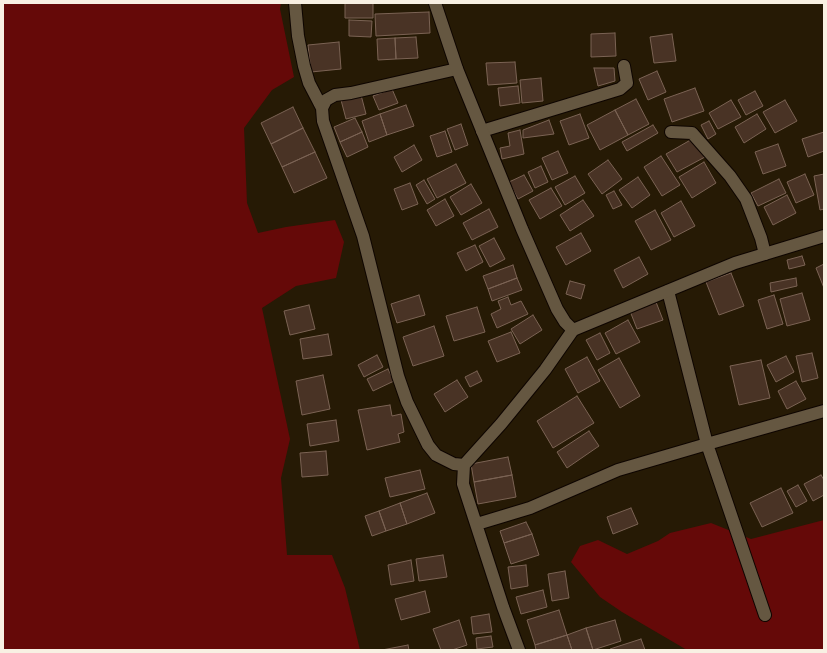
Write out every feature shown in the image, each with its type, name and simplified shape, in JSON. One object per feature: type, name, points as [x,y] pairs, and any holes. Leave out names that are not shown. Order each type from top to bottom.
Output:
[{"type":"street","points":[[295,3],[298,36],[304,66],[309,83],[322,108],[323,121],[363,236],[398,376],[407,402],[428,445],[436,455],[454,464],[464,464]]},
{"type":"street","points":[[434,3],[457,69],[522,229],[558,309],[565,322],[573,330]]},
{"type":"street","points":[[482,131],[620,89],[627,83],[624,66]]},
{"type":"street","points":[[322,108],[326,100],[335,95],[351,93],[457,69]]},
{"type":"street","points":[[671,132],[692,133],[730,176],[746,199],[762,238],[765,254]]},
{"type":"street","points":[[519,650],[503,607],[463,484],[464,464],[501,424],[545,370],[573,330],[735,263],[824,236]]},
{"type":"street","points":[[668,291],[707,444],[765,615]]},
{"type":"street","points":[[477,524],[530,508],[618,470],[824,411]]},
{"type":"shaded area","points":[[3,3],[281,3],[280,9],[294,77],[272,90],[244,128],[247,203],[258,233],[286,227],[335,220],[344,242],[336,278],[296,286],[262,308],[290,439],[281,478],[287,555],[332,555],[345,588],[360,650],[3,650]]},
{"type":"shaded area","points":[[824,520],[824,650],[687,650],[622,612],[600,597],[571,562],[580,546],[598,540],[627,554],[658,541],[670,533],[711,523],[751,539]]},
{"type":"building","points":[[345,3],[373,3],[373,18],[345,18]]},
{"type":"building","points":[[429,12],[430,33],[376,36],[375,14]]},
{"type":"building","points":[[349,20],[372,21],[371,37],[349,36]]},
{"type":"building","points":[[615,33],[616,56],[591,57],[591,34]]},
{"type":"building","points":[[672,34],[676,61],[654,63],[650,37]]},
{"type":"building","points":[[416,37],[418,58],[396,59],[395,38]]},
{"type":"building","points":[[395,38],[396,59],[378,60],[377,39]]},
{"type":"building","points":[[339,42],[341,69],[311,72],[308,45]]},
{"type":"building","points":[[515,62],[517,83],[488,85],[486,63]]},
{"type":"building","points":[[594,68],[614,68],[615,81],[598,86]]},
{"type":"building","points":[[657,71],[666,92],[648,100],[639,79]]},
{"type":"building","points":[[541,78],[543,101],[522,103],[520,80]]},
{"type":"building","points":[[518,86],[520,103],[500,106],[498,88]]},
{"type":"building","points":[[695,88],[704,111],[672,122],[664,99]]},
{"type":"building","points":[[392,89],[398,103],[379,110],[373,96]]},
{"type":"building","points":[[755,91],[763,106],[746,115],[738,100]]},
{"type":"building","points":[[361,95],[366,114],[346,119],[341,100]]},
{"type":"building","points":[[636,99],[649,124],[628,135],[615,110]]},
{"type":"building","points":[[731,100],[741,117],[718,129],[709,113]]},
{"type":"building","points":[[785,100],[797,121],[775,133],[763,112]]},
{"type":"building","points":[[406,105],[414,126],[387,135],[380,114]]},
{"type":"building","points":[[293,107],[303,128],[271,144],[261,123]]},
{"type":"building","points":[[615,110],[628,135],[600,150],[587,125]]},
{"type":"building","points":[[380,114],[387,135],[369,142],[362,121]]},
{"type":"building","points":[[580,114],[589,138],[569,145],[560,121]]},
{"type":"building","points":[[757,114],[766,129],[744,143],[735,127]]},
{"type":"building","points":[[355,118],[362,132],[340,142],[334,127]]},
{"type":"building","points":[[549,120],[554,134],[523,138],[523,130]]},
{"type":"building","points":[[709,121],[716,134],[708,139],[701,125]]},
{"type":"building","points":[[461,124],[468,145],[455,150],[447,129]]},
{"type":"building","points":[[653,125],[658,133],[627,151],[622,142]]},
{"type":"building","points":[[303,128],[315,152],[282,167],[271,144]]},
{"type":"building","points":[[520,130],[524,154],[502,159],[500,148],[510,146],[508,133]]},
{"type":"building","points":[[445,131],[452,152],[437,157],[430,136]]},
{"type":"building","points":[[362,132],[368,147],[347,157],[340,142]]},
{"type":"building","points":[[824,132],[824,151],[808,157],[802,139]]},
{"type":"building","points":[[694,138],[705,157],[677,172],[666,154]]},
{"type":"building","points":[[778,144],[786,166],[763,174],[755,152]]},
{"type":"building","points":[[414,145],[422,160],[402,172],[394,157]]},
{"type":"building","points":[[558,151],[568,173],[552,180],[542,158]]},
{"type":"building","points":[[315,152],[327,178],[294,193],[282,167]]},
{"type":"building","points":[[661,156],[680,185],[662,196],[644,167]]},
{"type":"building","points":[[608,160],[622,179],[602,194],[588,174]]},
{"type":"building","points":[[704,162],[716,183],[692,198],[679,177]]},
{"type":"building","points":[[456,164],[466,183],[437,198],[427,179]]},
{"type":"building","points":[[541,166],[548,182],[535,188],[528,172]]},
{"type":"building","points":[[805,174],[814,195],[796,203],[787,182]]},
{"type":"building","points":[[824,174],[824,209],[820,210],[814,176]]},
{"type":"building","points":[[524,175],[533,191],[518,199],[509,182]]},
{"type":"building","points":[[575,176],[585,193],[565,205],[555,187]]},
{"type":"building","points":[[638,177],[650,195],[632,208],[619,190]]},
{"type":"building","points":[[779,179],[786,193],[758,206],[751,193]]},
{"type":"building","points":[[424,180],[435,199],[427,204],[416,185]]},
{"type":"building","points":[[410,183],[418,204],[402,210],[394,189]]},
{"type":"building","points":[[471,184],[482,203],[461,215],[450,197]]},
{"type":"building","points":[[551,188],[562,206],[540,219],[529,200]]},
{"type":"building","points":[[614,191],[622,205],[613,209],[606,195]]},
{"type":"building","points":[[787,195],[796,213],[773,225],[764,207]]},
{"type":"building","points":[[445,199],[454,216],[436,226],[427,210]]},
{"type":"building","points":[[583,200],[594,216],[570,231],[560,215]]},
{"type":"building","points":[[681,201],[695,226],[674,237],[661,213]]},
{"type":"building","points":[[489,209],[498,227],[472,240],[463,223]]},
{"type":"building","points":[[655,210],[671,240],[651,250],[635,221]]},
{"type":"building","points":[[581,233],[591,251],[566,265],[556,247]]},
{"type":"building","points":[[494,238],[505,259],[490,267],[479,246]]},
{"type":"building","points":[[475,245],[483,262],[466,271],[457,253]]},
{"type":"building","points":[[802,256],[805,265],[789,269],[787,260]]},
{"type":"building","points":[[639,257],[648,274],[623,288],[614,270]]},
{"type":"building","points":[[824,264],[824,288],[816,268]]},
{"type":"building","points":[[513,265],[517,278],[488,289],[483,276]]},
{"type":"building","points":[[731,273],[744,306],[719,315],[706,282]]},
{"type":"building","points":[[517,278],[522,290],[492,301],[488,289]]},
{"type":"building","points":[[796,278],[797,286],[771,292],[770,283]]},
{"type":"building","points":[[570,281],[585,285],[581,299],[566,294]]},
{"type":"building","points":[[802,293],[810,320],[787,326],[780,299]]},
{"type":"building","points":[[419,295],[425,315],[397,323],[391,304]]},
{"type":"building","points":[[774,295],[783,324],[767,329],[758,300]]},
{"type":"building","points":[[508,297],[511,305],[521,301],[528,314],[497,328],[491,314],[501,309],[498,301]]},
{"type":"building","points":[[656,302],[663,320],[637,329],[630,311]]},
{"type":"building","points":[[309,305],[315,329],[290,335],[284,311]]},
{"type":"building","points":[[477,307],[485,332],[454,341],[446,316]]},
{"type":"building","points":[[533,315],[542,330],[520,344],[511,329]]},
{"type":"building","points":[[628,320],[640,342],[616,354],[605,333]]},
{"type":"building","points":[[434,326],[444,356],[413,366],[403,337]]},
{"type":"building","points":[[511,332],[520,353],[497,362],[488,341]]},
{"type":"building","points":[[600,333],[610,353],[597,360],[586,340]]},
{"type":"building","points":[[328,334],[332,355],[303,359],[300,339]]},
{"type":"building","points":[[812,353],[818,378],[802,382],[796,356]]},
{"type":"building","points":[[377,355],[383,367],[364,377],[358,365]]},
{"type":"building","points":[[786,356],[794,372],[776,382],[767,365]]},
{"type":"building","points":[[587,357],[600,381],[578,393],[565,369]]},
{"type":"building","points":[[619,358],[640,396],[620,408],[598,370]]},
{"type":"building","points":[[761,360],[770,398],[739,405],[730,366]]},
{"type":"building","points":[[388,369],[394,381],[373,391],[367,379]]},
{"type":"building","points":[[477,371],[482,381],[470,387],[465,377]]},
{"type":"building","points":[[323,375],[330,409],[302,415],[296,381]]},
{"type":"building","points":[[457,380],[468,397],[445,412],[434,394]]},
{"type":"building","points":[[796,381],[806,399],[787,409],[778,391]]},
{"type":"building","points":[[577,396],[594,423],[553,448],[537,421]]},
{"type":"building","points":[[390,405],[392,416],[401,414],[404,432],[398,434],[400,442],[367,450],[358,410]]},
{"type":"building","points":[[336,420],[339,441],[310,446],[307,424]]},
{"type":"building","points":[[589,431],[599,446],[567,468],[557,452]]},
{"type":"building","points":[[326,451],[328,475],[302,477],[300,453]]},
{"type":"building","points":[[508,457],[512,475],[474,482],[471,464]]},
{"type":"building","points":[[420,470],[425,489],[390,497],[385,478]]},
{"type":"building","points":[[512,475],[516,497],[478,504],[474,482]]},
{"type":"building","points":[[821,475],[824,480],[824,495],[813,501],[804,484]]},
{"type":"building","points":[[798,485],[807,501],[796,507],[787,491]]},
{"type":"building","points":[[781,488],[793,513],[762,527],[750,503]]},
{"type":"building","points":[[427,493],[435,513],[407,524],[400,503]]},
{"type":"building","points":[[400,503],[407,524],[386,531],[379,511]]},
{"type":"building","points":[[631,508],[638,524],[613,534],[607,517]]},
{"type":"building","points":[[379,511],[386,531],[372,536],[365,516]]},
{"type":"building","points":[[526,522],[532,534],[504,543],[500,531]]},
{"type":"building","points":[[532,534],[539,555],[511,564],[504,543]]},
{"type":"building","points":[[443,555],[447,577],[419,581],[416,559]]},
{"type":"building","points":[[411,560],[414,581],[391,585],[388,565]]},
{"type":"building","points":[[526,565],[528,586],[511,589],[508,567]]},
{"type":"building","points":[[565,571],[569,598],[552,601],[548,574]]},
{"type":"building","points":[[543,590],[547,607],[521,614],[516,597]]},
{"type":"building","points":[[425,591],[430,612],[401,620],[395,599]]},
{"type":"building","points":[[559,610],[567,635],[535,645],[527,620]]},
{"type":"building","points":[[489,614],[492,632],[473,634],[471,617]]},
{"type":"building","points":[[459,620],[467,645],[452,650],[441,650],[433,629]]},
{"type":"building","points":[[615,620],[621,641],[593,650],[586,628]]},
{"type":"building","points":[[586,628],[593,650],[572,650],[567,635]]},
{"type":"building","points":[[567,635],[572,650],[536,650],[535,645]]},
{"type":"building","points":[[491,636],[493,647],[477,649],[476,638]]},
{"type":"building","points":[[641,639],[645,650],[610,650],[610,649]]},
{"type":"building","points":[[408,645],[409,650],[382,650]]}]
